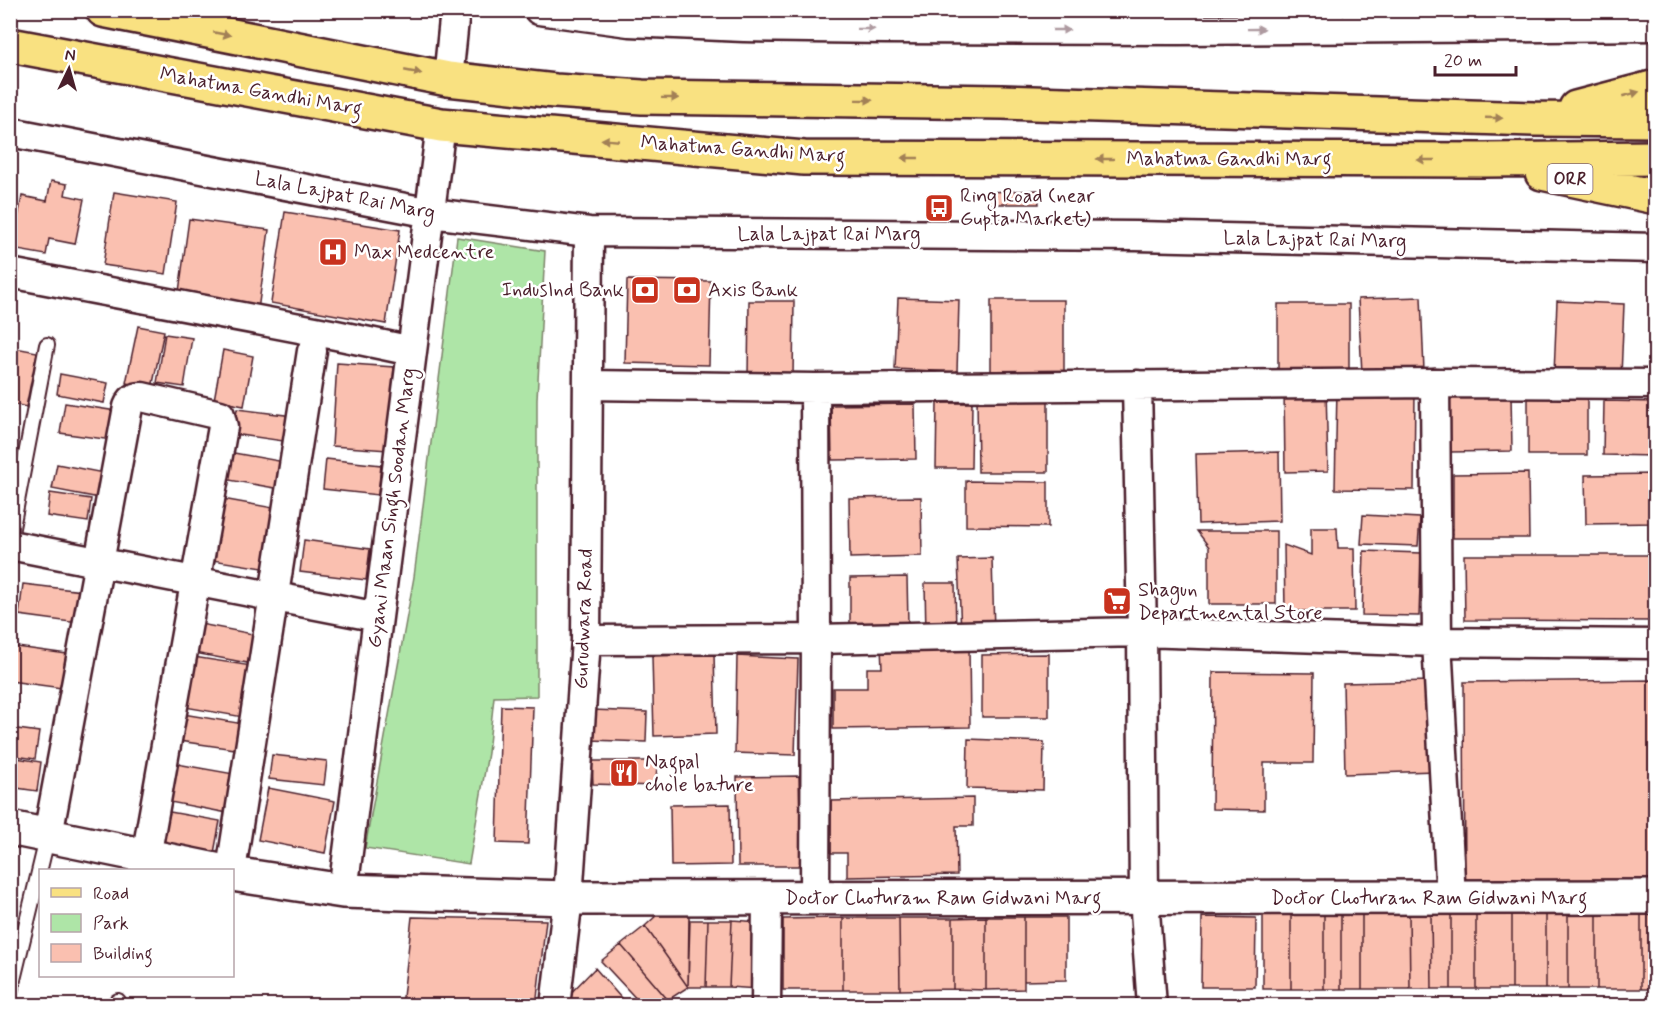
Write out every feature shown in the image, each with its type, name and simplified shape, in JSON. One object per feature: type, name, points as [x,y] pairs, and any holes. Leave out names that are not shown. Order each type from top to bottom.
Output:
[{"type":"main road","points":[[103,10],[448,79],[642,97],[1002,102],[1534,119],[1656,120]]},
{"type":"main road","name":"Mahatma Gandhi Marg","points":[[10,45],[441,125],[804,158],[1484,160]]},
{"type":"main road","points":[[1534,119],[1656,87]]},
{"type":"main road","points":[[1484,160],[1656,158]]},
{"type":"main road","name":"ORR","points":[[1484,160],[1656,197]]},
{"type":"street","points":[[448,79],[455,10]]},
{"type":"street","points":[[550,11],[629,22],[744,27],[885,29],[1178,30],[1627,18],[1656,26]]},
{"type":"street","name":"Gyani Maan Singh Soodan Marg","points":[[343,891],[441,125]]},
{"type":"street","name":"Lala Lajpat Rai Marg","points":[[10,132],[431,213],[589,232],[1136,236],[1656,249]]},
{"type":"street","name":"Gurudwara Road","points":[[555,1005],[568,898],[586,640],[589,232]]},
{"type":"street","points":[[10,273],[412,351]]},
{"type":"street","points":[[232,869],[312,351]]},
{"type":"street","points":[[588,385],[815,388],[1435,383],[1656,384]]},
{"type":"street","points":[[1435,383],[1437,642],[1451,898]]},
{"type":"street","points":[[1137,385],[1144,898],[1152,1005]]},
{"type":"street","points":[[815,388],[815,898]]},
{"type":"street","points":[[48,835],[128,407],[135,397],[142,397],[220,415],[223,428],[146,857]]},
{"type":"street","points":[[10,545],[378,617]]},
{"type":"street","points":[[586,640],[816,639],[1142,632],[1437,642],[1656,644]]},
{"type":"street","points":[[10,828],[210,869]]},
{"type":"street","name":"Doctor Choturam Ram Gidwani Marg","points":[[234,872],[343,891],[568,898],[1656,897]]},
{"type":"street","points":[[766,1005],[767,898]]},
{"type":"lane","points":[[10,537],[47,345]]},
{"type":"lane","points":[[40,869],[48,835]]},
{"type":"lane","points":[[10,992],[39,872]]},
{"type":"green space","points":[[457,237],[545,251],[537,399],[537,696],[494,697],[488,753],[469,864],[365,848],[414,577]]},
{"type":"building","points":[[51,181],[67,184],[65,195],[84,199],[75,244],[49,239],[46,255],[12,249],[22,196],[47,201]]},
{"type":"building","points":[[1038,190],[1039,204],[988,204],[988,192]]},
{"type":"building","points":[[114,192],[177,202],[166,274],[103,265]]},
{"type":"building","points":[[285,212],[400,230],[386,324],[271,303]]},
{"type":"building","points":[[189,219],[269,230],[258,310],[178,299]]},
{"type":"building","points":[[627,280],[711,281],[709,365],[625,363]]},
{"type":"building","points":[[1421,297],[1424,371],[1362,373],[1358,299]]},
{"type":"building","points":[[898,298],[959,300],[957,372],[895,369]]},
{"type":"building","points":[[991,300],[1064,300],[1064,372],[991,373]]},
{"type":"building","points":[[749,301],[794,301],[793,378],[748,377]]},
{"type":"building","points":[[1557,301],[1624,304],[1621,376],[1554,374]]},
{"type":"building","points":[[1278,304],[1349,304],[1349,376],[1278,376]]},
{"type":"building","points":[[138,326],[164,331],[152,388],[126,383]]},
{"type":"building","points":[[165,334],[192,338],[184,387],[157,383]]},
{"type":"building","points":[[10,347],[37,352],[26,407],[10,403]]},
{"type":"building","points":[[223,350],[253,356],[244,406],[214,400]]},
{"type":"building","points":[[337,363],[394,367],[388,450],[332,446]]},
{"type":"building","points":[[60,374],[108,383],[104,403],[57,394]]},
{"type":"building","points":[[1284,389],[1326,389],[1328,471],[1285,472]]},
{"type":"building","points":[[1337,389],[1415,390],[1414,490],[1335,489]]},
{"type":"building","points":[[1511,394],[1512,451],[1450,452],[1449,395]]},
{"type":"building","points":[[977,396],[1048,396],[1048,472],[978,472]]},
{"type":"building","points":[[1528,396],[1587,396],[1587,455],[1528,455]]},
{"type":"building","points":[[1604,401],[1656,402],[1656,456],[1603,455]]},
{"type":"building","points":[[65,403],[116,411],[112,440],[60,433]]},
{"type":"building","points":[[937,403],[972,403],[971,468],[936,468]]},
{"type":"building","points":[[915,404],[916,459],[832,460],[831,405]]},
{"type":"building","points":[[237,409],[293,416],[290,442],[234,434]]},
{"type":"building","points":[[223,451],[290,463],[286,490],[218,478]]},
{"type":"building","points":[[1279,452],[1280,521],[1198,524],[1196,454]]},
{"type":"building","points":[[326,459],[381,465],[378,495],[323,489]]},
{"type":"building","points":[[10,463],[18,465],[14,486],[10,485]]},
{"type":"building","points":[[57,464],[114,475],[110,500],[52,489]]},
{"type":"building","points":[[1528,473],[1529,538],[1453,538],[1453,474]]},
{"type":"building","points":[[1656,474],[1656,523],[1586,524],[1585,475]]},
{"type":"building","points":[[966,481],[1048,482],[1048,527],[966,526]]},
{"type":"building","points":[[50,493],[91,499],[88,522],[47,516]]},
{"type":"building","points":[[921,497],[922,556],[850,558],[849,498]]},
{"type":"building","points":[[217,498],[279,509],[269,569],[206,559]]},
{"type":"building","points":[[1363,515],[1420,518],[1418,546],[1361,544]]},
{"type":"building","points":[[1311,528],[1337,528],[1338,548],[1354,548],[1355,611],[1285,611],[1284,545],[1311,555]]},
{"type":"building","points":[[1197,531],[1276,531],[1276,604],[1209,604],[1209,547]]},
{"type":"building","points":[[304,540],[370,549],[366,580],[300,572]]},
{"type":"building","points":[[1364,551],[1421,553],[1419,616],[1362,615]]},
{"type":"building","points":[[1464,555],[1656,555],[1656,621],[1465,620]]},
{"type":"building","points":[[992,558],[994,632],[961,633],[958,559]]},
{"type":"building","points":[[907,577],[908,624],[850,628],[850,578]]},
{"type":"building","points":[[925,583],[955,583],[956,634],[926,634]]},
{"type":"building","points":[[23,584],[82,591],[78,623],[19,615]]},
{"type":"building","points":[[195,623],[258,635],[253,664],[189,652]]},
{"type":"building","points":[[10,646],[74,655],[69,689],[10,681]]},
{"type":"building","points":[[969,647],[970,727],[833,729],[833,688],[867,688],[867,668],[882,668],[881,648]]},
{"type":"building","points":[[714,654],[716,734],[654,736],[652,656]]},
{"type":"building","points":[[1049,654],[1049,717],[982,717],[982,655]]},
{"type":"building","points":[[187,656],[252,666],[243,717],[179,706]]},
{"type":"building","points":[[737,656],[798,659],[795,755],[735,753]]},
{"type":"building","points":[[1213,672],[1314,673],[1313,763],[1264,763],[1264,810],[1212,809]]},
{"type":"building","points":[[1656,680],[1656,893],[1465,894],[1464,682]]},
{"type":"building","points":[[1432,681],[1435,771],[1345,774],[1343,683]]},
{"type":"building","points":[[501,706],[533,707],[528,844],[497,843]]},
{"type":"building","points":[[592,710],[647,712],[646,742],[591,740]]},
{"type":"building","points":[[183,714],[244,724],[241,750],[179,741]]},
{"type":"building","points":[[10,728],[39,732],[35,759],[10,755]]},
{"type":"building","points":[[968,739],[1044,742],[1043,790],[967,788]]},
{"type":"building","points":[[272,755],[327,761],[324,785],[269,779]]},
{"type":"building","points":[[10,757],[41,762],[37,791],[10,787]]},
{"type":"building","name":"Nagpal chole bature","points":[[592,761],[657,761],[656,786],[593,784]]},
{"type":"building","points":[[177,764],[234,774],[228,813],[170,802]]},
{"type":"building","points":[[799,776],[801,866],[738,866],[737,777]]},
{"type":"building","points":[[268,788],[335,801],[325,853],[258,840]]},
{"type":"building","points":[[973,798],[973,826],[956,826],[957,875],[847,877],[847,853],[831,853],[831,801]]},
{"type":"building","points":[[730,804],[731,865],[671,866],[670,805]]},
{"type":"building","points":[[170,812],[220,821],[214,853],[162,842]]},
{"type":"building","points":[[1451,913],[1451,989],[1432,989],[1431,914]]},
{"type":"building","points":[[1451,913],[1476,913],[1476,989],[1451,989]]},
{"type":"building","points":[[1476,913],[1512,913],[1512,989],[1476,989]]},
{"type":"building","points":[[1512,913],[1546,914],[1546,989],[1512,989]]},
{"type":"building","points":[[1568,913],[1568,989],[1546,989],[1546,914]]},
{"type":"building","points":[[1568,913],[1597,914],[1597,989],[1568,989]]},
{"type":"building","points":[[1641,913],[1641,989],[1597,989],[1597,914]]},
{"type":"building","points":[[1641,913],[1656,913],[1656,989],[1641,989]]},
{"type":"building","points":[[1263,914],[1291,914],[1291,989],[1263,989]]},
{"type":"building","points":[[1291,914],[1324,914],[1324,989],[1291,989]]},
{"type":"building","points":[[1324,914],[1341,914],[1341,989],[1324,989]]},
{"type":"building","points":[[1341,914],[1362,914],[1362,989],[1341,989]]},
{"type":"building","points":[[1362,914],[1409,914],[1410,989],[1362,989]]},
{"type":"building","points":[[1409,914],[1431,914],[1432,989],[1410,989]]},
{"type":"building","points":[[657,915],[689,915],[688,987],[645,926]]},
{"type":"building","points":[[412,917],[546,920],[536,1006],[402,1006]]},
{"type":"building","points":[[986,917],[986,990],[953,989],[953,918]]},
{"type":"building","points":[[986,917],[1024,917],[1024,989],[986,990]]},
{"type":"building","points":[[1024,917],[1066,917],[1066,980],[1024,981]]},
{"type":"building","points":[[1202,917],[1256,918],[1255,987],[1201,987]]},
{"type":"building","points":[[843,918],[843,990],[783,990],[783,919]]},
{"type":"building","points":[[843,918],[899,918],[900,990],[843,990]]},
{"type":"building","points":[[899,918],[953,918],[953,989],[900,990]]},
{"type":"building","points":[[690,920],[708,920],[706,987],[688,987]]},
{"type":"building","points":[[708,920],[732,920],[729,987],[706,987]]},
{"type":"building","points":[[732,920],[760,922],[758,989],[729,987]]},
{"type":"building","points":[[645,926],[688,987],[668,1000],[621,945]]},
{"type":"building","points":[[621,945],[668,1000],[661,1006],[643,1006],[601,961]]},
{"type":"building","points":[[595,968],[628,1006],[561,1006],[561,1003]]},
{"type":"place","name":"Ring Road (near Gupta Market)","points":[[939,208]]},
{"type":"place","name":"Max Medcentre","points":[[333,252]]},
{"type":"place","name":"IndusInd Bank","points":[[645,290]]},
{"type":"place","name":"Axis Bank","points":[[687,290]]},
{"type":"place","name":"Shagun Departmental Store","points":[[1117,601]]},
{"type":"place","name":"Nagpal chole bature","points":[[624,773]]}]
